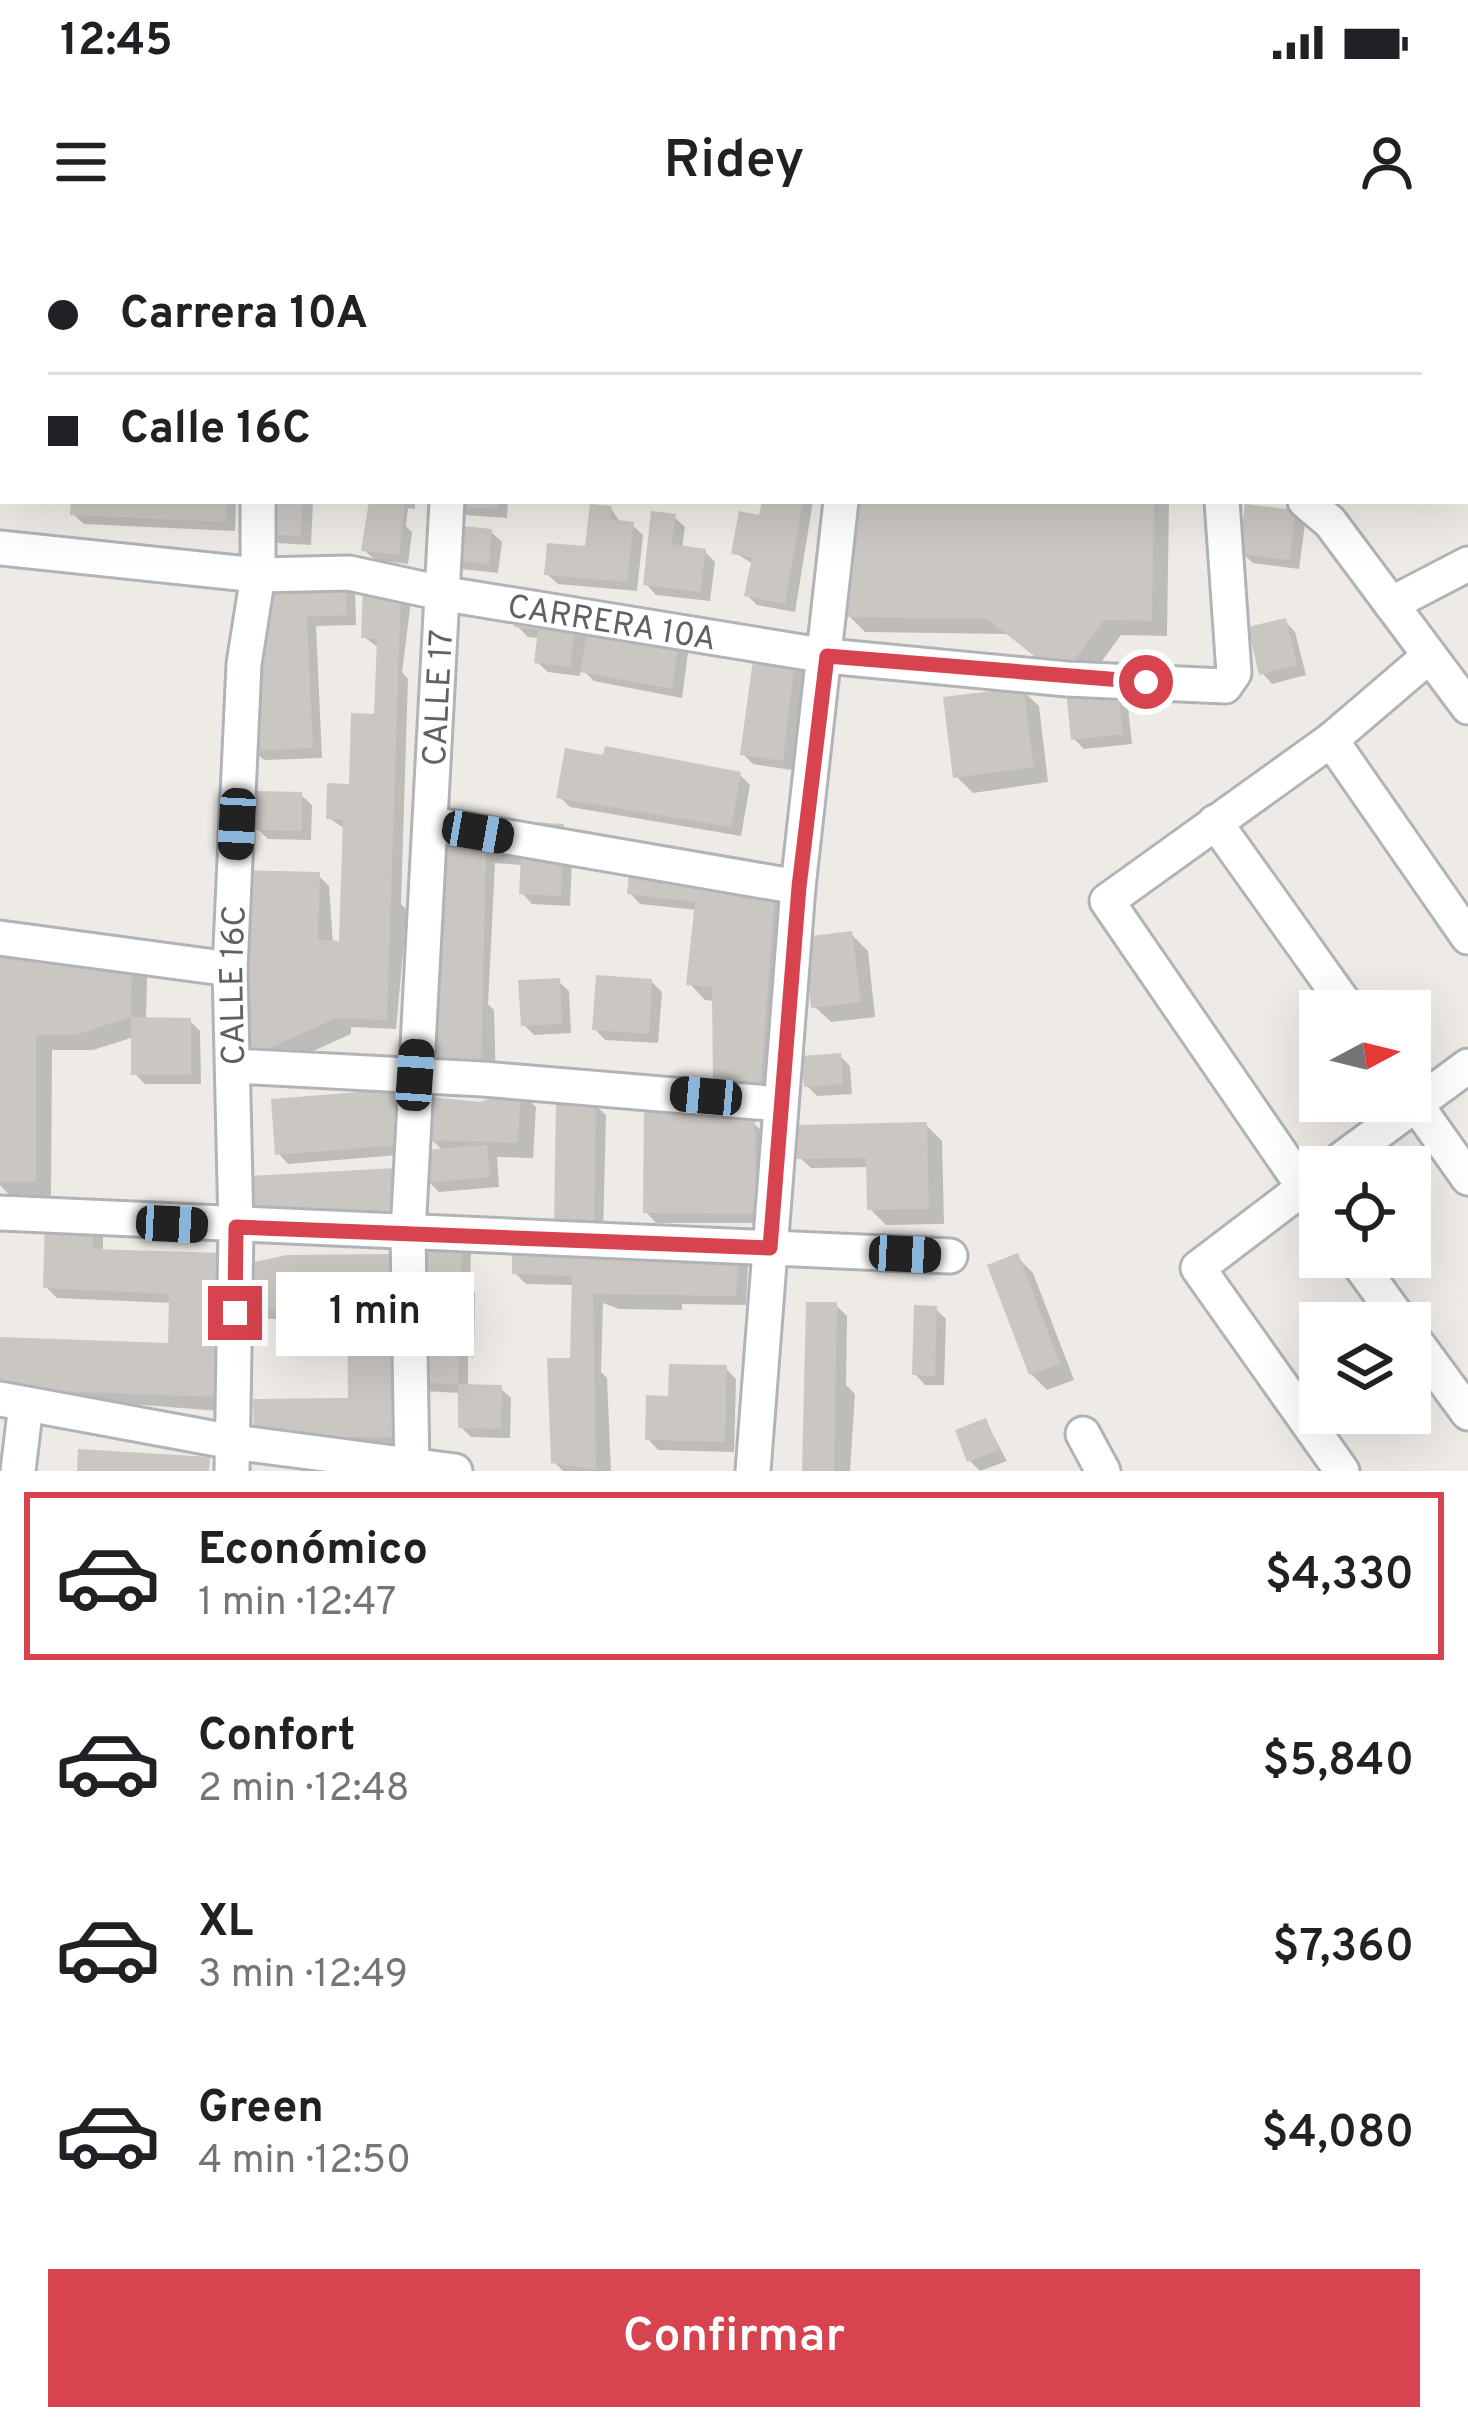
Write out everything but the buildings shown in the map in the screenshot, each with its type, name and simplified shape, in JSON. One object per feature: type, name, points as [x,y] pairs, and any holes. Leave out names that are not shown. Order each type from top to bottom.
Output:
[{"type":"street","name":"CALLE 16C","points":[[233,1457],[236,1227],[230,969],[244,664],[258,575],[258,504]]},
{"type":"street","name":"CALLE 17","points":[[412,1468],[408,1233],[446,594],[447,504]]},
{"type":"street","points":[[753,1471],[799,887],[841,504]]},
{"type":"street","name":"CARRERA 10A","points":[[0,548],[258,575],[349,572],[446,594],[827,656],[1067,679],[1225,686],[1234,673],[1222,504]]},
{"type":"street","points":[[1309,504],[1330,522],[1468,707]]},
{"type":"street","points":[[1391,604],[1468,564]]},
{"type":"street","points":[[1299,1170],[1106,901],[1331,740],[1428,657]]},
{"type":"street","points":[[1331,740],[1468,937]]},
{"type":"street","points":[[1216,823],[1335,990]]},
{"type":"street","points":[[432,824],[799,887]]},
{"type":"street","points":[[0,938],[230,969]]},
{"type":"street","points":[[233,1066],[415,1075],[780,1104]]},
{"type":"street","points":[[1431,1089],[1468,1066]]},
{"type":"street","points":[[1357,1146],[1386,1122]]},
{"type":"street","points":[[1429,1122],[1468,1178]]},
{"type":"street","points":[[1299,1201],[1198,1268],[1342,1471]]},
{"type":"street","points":[[0,1213],[950,1256]]},
{"type":"street","points":[[1431,1363],[1468,1413]]},
{"type":"street","points":[[17,1471],[13,1402],[233,1457],[455,1471]]},
{"type":"street","points":[[1083,1434],[1103,1471]]},
{"type":"route","points":[[235,1313],[236,1227],[770,1248],[799,887],[827,656],[1146,682]]}]
